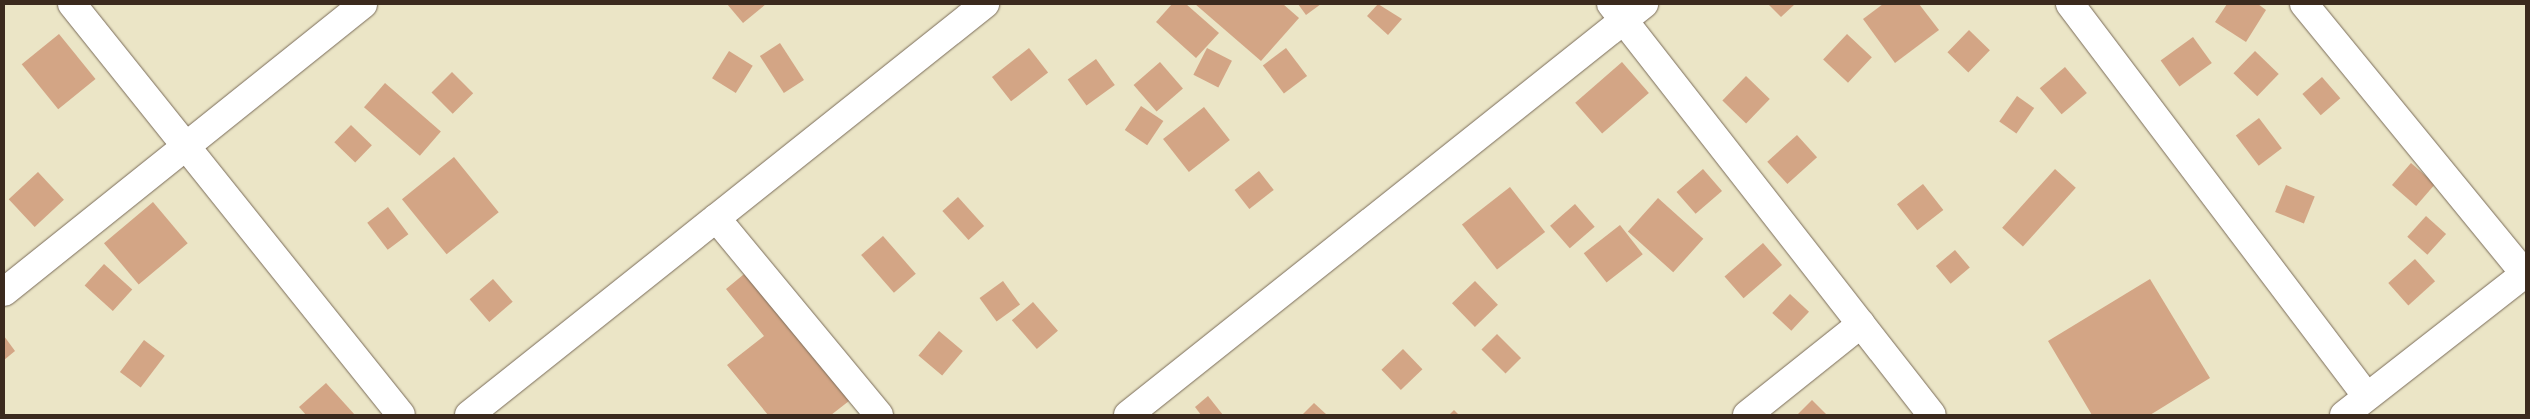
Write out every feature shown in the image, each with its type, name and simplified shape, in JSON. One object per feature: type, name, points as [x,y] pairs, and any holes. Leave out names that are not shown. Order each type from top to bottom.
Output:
[{"type":"street","points":[[72,4],[401,415]]},
{"type":"street","points":[[4,292],[185,144],[363,4]]},
{"type":"street","points":[[469,415],[985,4]]},
{"type":"street","points":[[2070,4],[2367,396]]},
{"type":"street","points":[[2304,4],[2526,273],[2344,415]]},
{"type":"street","points":[[1128,415],[1626,9],[1861,324],[1932,415]]},
{"type":"street","points":[[716,218],[880,415]]},
{"type":"street","points":[[1747,415],[1861,324]]},
{"type":"building","points":[[727,4],[766,4],[743,23]]},
{"type":"building","points":[[1172,4],[1186,4],[1219,33],[1196,58],[1156,22]]},
{"type":"building","points":[[1195,4],[1283,4],[1299,18],[1261,61]]},
{"type":"building","points":[[1298,4],[1321,4],[1306,15]]},
{"type":"building","points":[[1378,4],[1402,19],[1388,35],[1367,16]]},
{"type":"building","points":[[1768,4],[1795,4],[1781,17]]},
{"type":"building","points":[[1883,4],[1919,4],[1939,30],[1895,63],[1863,19]]},
{"type":"building","points":[[2227,4],[2258,4],[2266,10],[2246,42],[2215,22]]},
{"type":"building","points":[[1969,30],[1990,50],[1968,72],[1947,52]]},
{"type":"building","points":[[59,34],[96,79],[58,109],[22,64]]},
{"type":"building","points":[[1847,34],[1872,57],[1848,83],[1823,60]]},
{"type":"building","points":[[2193,37],[2212,63],[2179,86],[2161,61]]},
{"type":"building","points":[[780,43],[804,80],[784,93],[760,56]]},
{"type":"building","points":[[1029,48],[1048,72],[1011,101],[992,77]]},
{"type":"building","points":[[1207,48],[1232,61],[1218,87],[1193,75]]},
{"type":"building","points":[[1286,48],[1307,76],[1284,93],[1263,65]]},
{"type":"building","points":[[729,51],[753,66],[736,93],[712,78]]},
{"type":"building","points":[[2255,51],[2279,74],[2257,96],[2233,73]]},
{"type":"building","points":[[1096,59],[1115,85],[1086,105],[1068,80]]},
{"type":"building","points":[[1160,62],[1183,88],[1157,111],[1134,85]]},
{"type":"building","points":[[1622,62],[1649,93],[1602,134],[1575,103]]},
{"type":"building","points":[[2065,67],[2087,93],[2062,114],[2040,88]]},
{"type":"building","points":[[452,72],[473,93],[453,114],[431,93]]},
{"type":"building","points":[[1746,76],[1770,99],[1746,123],[1722,100]]},
{"type":"building","points":[[2322,77],[2340,98],[2321,115],[2302,94]]},
{"type":"building","points":[[385,83],[441,132],[420,156],[364,107]]},
{"type":"building","points":[[2017,96],[2034,108],[2016,133],[1999,121]]},
{"type":"building","points":[[1141,106],[1163,121],[1147,145],[1125,130]]},
{"type":"building","points":[[1204,107],[1230,140],[1189,172],[1163,139]]},
{"type":"building","points":[[2259,118],[2282,148],[2259,166],[2236,135]]},
{"type":"building","points":[[351,125],[372,145],[355,162],[334,142]]},
{"type":"building","points":[[1797,135],[1817,157],[1787,184],[1767,162]]},
{"type":"building","points":[[454,157],[499,212],[447,254],[402,199]]},
{"type":"building","points":[[2411,163],[2435,184],[2416,206],[2392,185]]},
{"type":"building","points":[[1703,169],[1722,191],[1696,214],[1677,192]]},
{"type":"building","points":[[2055,169],[2076,188],[2023,246],[2002,228]]},
{"type":"building","points":[[1259,171],[1274,190],[1249,209],[1235,190]]},
{"type":"building","points":[[38,172],[64,200],[35,227],[9,199]]},
{"type":"building","points":[[1923,184],[1943,210],[1917,230],[1897,204]]},
{"type":"building","points":[[2286,185],[2315,197],[2304,224],[2275,212]]},
{"type":"building","points":[[1510,187],[1545,232],[1497,269],[1462,225]]},
{"type":"building","points":[[958,197],[984,226],[968,240],[942,211]]},
{"type":"building","points":[[1658,198],[1703,239],[1673,272],[1628,231]]},
{"type":"building","points":[[153,202],[188,243],[139,285],[104,243]]},
{"type":"building","points":[[1575,204],[1595,227],[1570,248],[1550,226]]},
{"type":"building","points":[[388,207],[408,234],[388,250],[367,223]]},
{"type":"building","points":[[2426,216],[2446,234],[2427,255],[2407,237]]},
{"type":"building","points":[[1620,225],[1643,254],[1607,282],[1584,253]]},
{"type":"building","points":[[883,236],[916,274],[894,293],[861,255]]},
{"type":"building","points":[[1763,243],[1782,265],[1744,298],[1725,276]]},
{"type":"building","points":[[1955,250],[1970,268],[1951,284],[1936,266]]},
{"type":"building","points":[[2415,259],[2435,281],[2408,305],[2388,283]]},
{"type":"building","points":[[104,264],[132,289],[113,311],[85,286]]},
{"type":"building","points":[[755,265],[858,394],[831,415],[768,415],[727,365],[764,336],[726,289]]},
{"type":"building","points":[[493,279],[513,302],[489,322],[470,299]]},
{"type":"building","points":[[2150,279],[2210,378],[2150,415],[2092,415],[2048,341]]},
{"type":"building","points":[[1003,281],[1020,304],[997,322],[980,298]]},
{"type":"building","points":[[1475,281],[1498,305],[1475,327],[1452,303]]},
{"type":"building","points":[[1790,294],[1809,312],[1791,331],[1772,313]]},
{"type":"building","points":[[1033,302],[1058,331],[1037,349],[1012,320]]},
{"type":"building","points":[[939,331],[963,351],[942,375],[918,356]]},
{"type":"building","points":[[1497,334],[1521,358],[1505,374],[1481,350]]},
{"type":"building","points":[[4,336],[15,351],[4,360]]},
{"type":"building","points":[[144,340],[165,356],[141,388],[120,372]]},
{"type":"building","points":[[1403,349],[1422,369],[1401,390],[1381,370]]},
{"type":"building","points":[[326,383],[355,415],[306,415],[299,407]]},
{"type":"building","points":[[1208,396],[1223,415],[1201,415],[1195,407]]},
{"type":"building","points":[[1812,400],[1827,415],[1797,415]]},
{"type":"building","points":[[1314,403],[1327,415],[1302,415]]},
{"type":"building","points":[[1454,410],[1459,415],[1449,415]]}]
